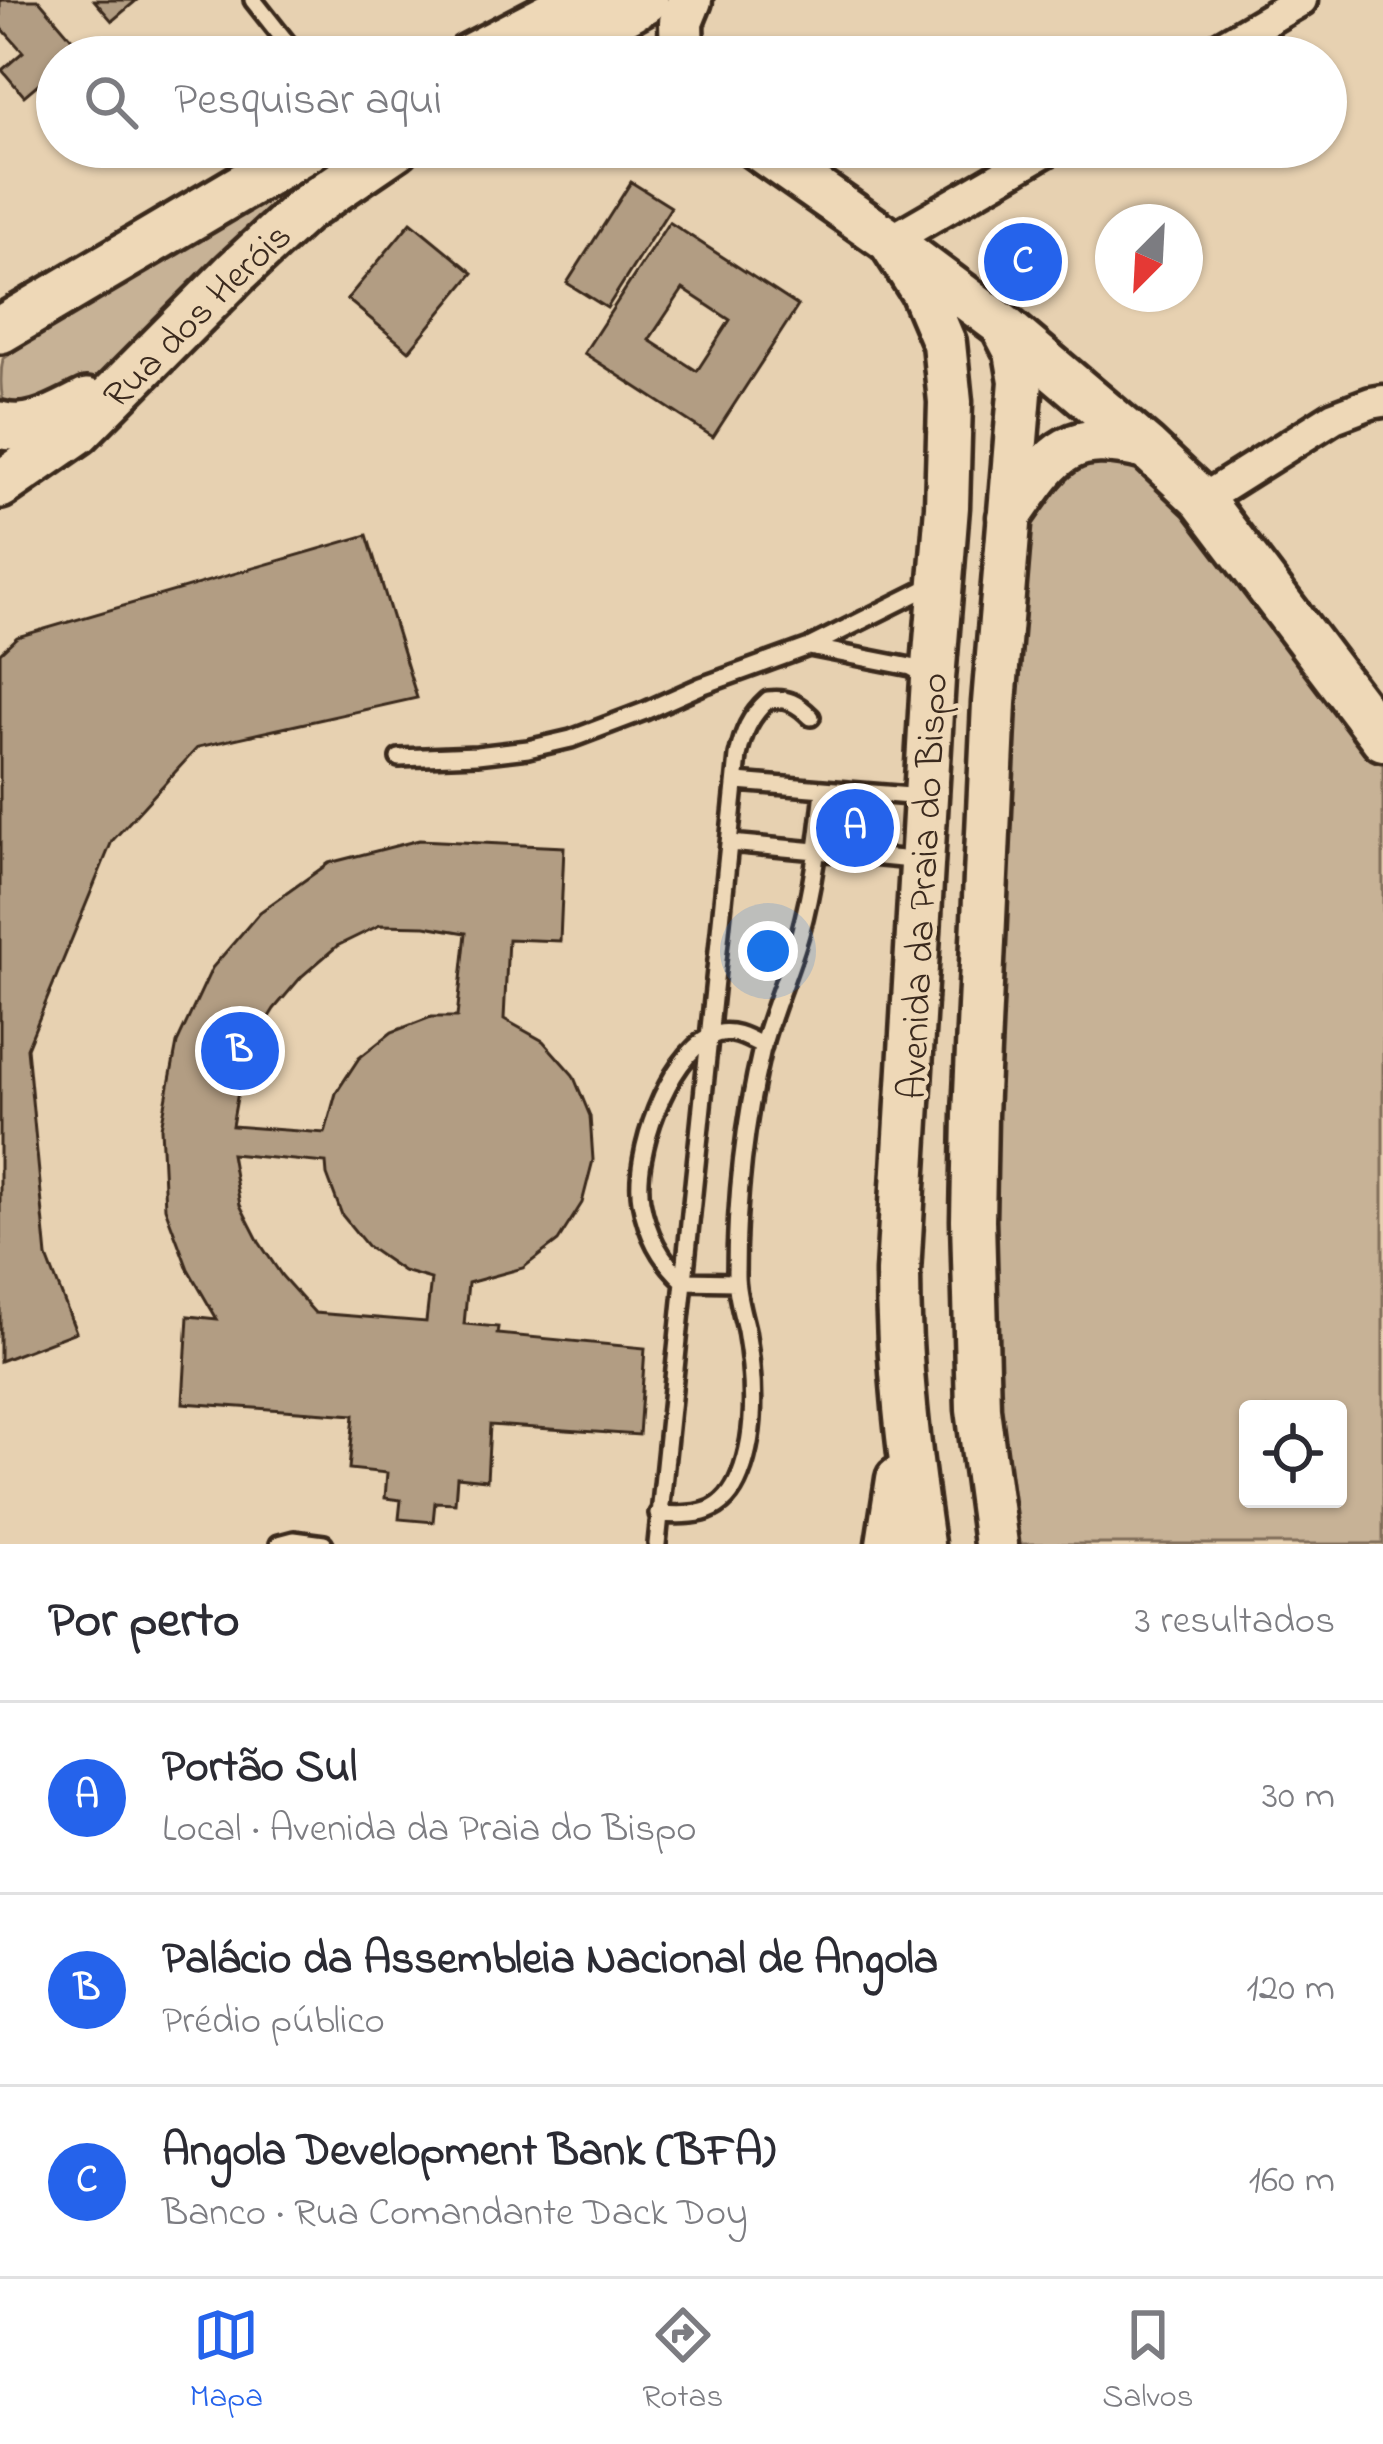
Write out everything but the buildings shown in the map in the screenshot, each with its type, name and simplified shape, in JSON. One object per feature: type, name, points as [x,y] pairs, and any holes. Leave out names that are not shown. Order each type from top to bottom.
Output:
[{"type":"main road","points":[[511,36],[580,0]]},
{"type":"main road","points":[[580,36],[645,0]]},
{"type":"main road","name":"Rua dos Heróis","points":[[0,331],[275,168]]},
{"type":"main road","name":"Rua dos Heróis","points":[[0,485],[78,431],[302,211],[365,168]]},
{"type":"main road","points":[[0,349],[68,291]]},
{"type":"main road","points":[[0,425],[44,423],[95,398],[145,364]]},
{"type":"street","points":[[681,36],[681,22],[690,0]]},
{"type":"street","points":[[1239,36],[1300,0]]},
{"type":"street","points":[[786,168],[1002,325],[1202,500],[1383,739]]},
{"type":"street","points":[[890,241],[1016,168]]},
{"type":"street","name":"Avenida da Praia do Bispo","points":[[890,241],[922,291],[944,343],[950,403],[898,1272],[898,1340],[922,1544]]},
{"type":"street","name":"Avenida da Praia do Bispo","points":[[996,1544],[978,1409],[973,1220],[993,725],[1021,381],[1016,352],[1002,325]]},
{"type":"street","points":[[1202,500],[1334,417],[1383,401]]},
{"type":"street","points":[[1008,518],[1042,470],[1073,444],[1102,440],[1147,448]]},
{"type":"street","points":[[950,460],[967,447],[985,445],[1001,451],[1014,466]]},
{"type":"street","points":[[888,1544],[905,1418]]},
{"type":"lane","points":[[253,0],[281,36]]},
{"type":"lane","points":[[399,758],[494,753],[572,739],[809,647],[940,582]]},
{"type":"lane","points":[[809,647],[911,667],[933,679]]},
{"type":"lane","points":[[657,1544],[738,756],[752,716],[768,700],[799,704],[811,717]]},
{"type":"lane","points":[[737,782],[910,796],[928,783]]},
{"type":"lane","points":[[658,1514],[706,1513],[725,1500],[740,1475],[751,1432],[753,1379],[735,1282],[745,1148],[763,1046],[811,893],[824,790]]},
{"type":"lane","points":[[730,842],[902,859],[923,866]]},
{"type":"lane","points":[[735,1282],[684,1281],[666,1265],[641,1200],[640,1169],[659,1102],[682,1062],[711,1036],[732,1032],[763,1046]]},
{"type":"lane","points":[[279,1544],[294,1540],[324,1544]]},
{"type":"shaded area","points":[[316,168],[329,168],[257,225],[109,368],[45,405],[5,407],[3,359],[56,322]]},
{"type":"shaded area","points":[[1147,448],[1383,739],[1383,1544],[996,1544],[989,1502],[994,703],[1037,477]]},
{"type":"place","name":"Angola Development Bank (BFA)","points":[[1023,262]]},
{"type":"place","name":"Portão Sul","points":[[855,828]]},
{"type":"place","name":"Palácio da Assembleia Nacional de Angola","points":[[240,1051]]}]
